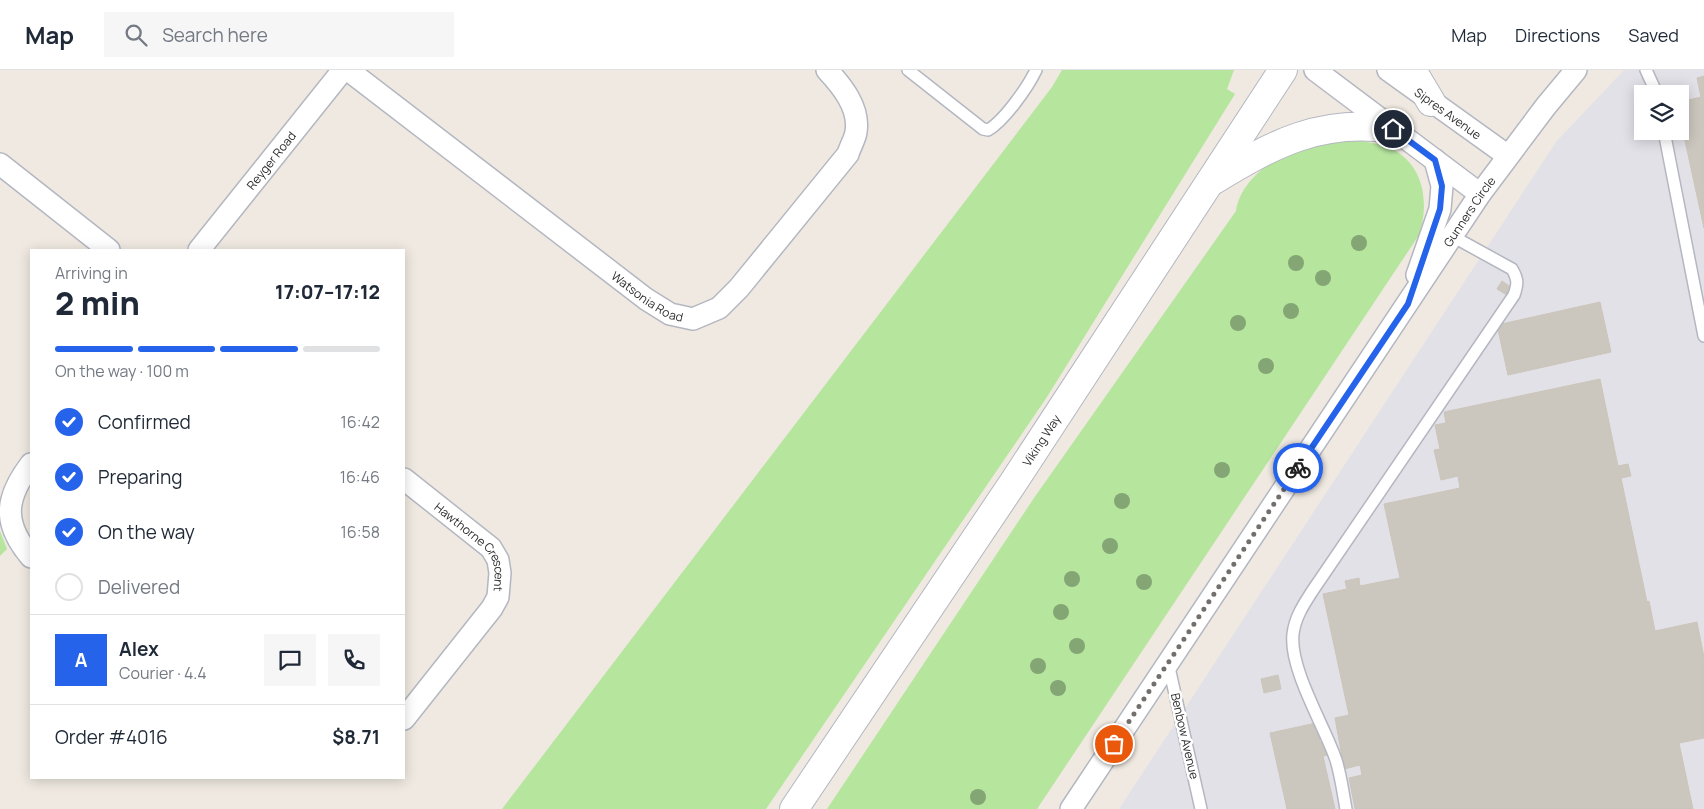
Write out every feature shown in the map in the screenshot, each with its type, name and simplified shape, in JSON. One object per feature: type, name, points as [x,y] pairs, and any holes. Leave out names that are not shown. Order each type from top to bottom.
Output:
[{"type":"main road","name":"Viking Way","points":[[794,809],[1015,480],[1283,70]]},
{"type":"main road","points":[[1412,70],[1431,102]]},
{"type":"main road","points":[[1208,183],[1271,147],[1307,132],[1354,125],[1393,129]]},
{"type":"street","name":"Reyger Road","points":[[199,249],[343,70]]},
{"type":"street","name":"Watsonia Road","points":[[348,70],[646,299],[670,314],[693,319],[719,308],[739,288],[848,154],[857,131],[854,107],[842,85],[828,70]]},
{"type":"street","points":[[1315,70],[1480,194]]},
{"type":"street","name":"Sipres Avenue","points":[[1388,70],[1508,156]]},
{"type":"street","name":"Gunners Circle","points":[[1071,809],[1480,194],[1546,106],[1576,70]]},
{"type":"street","points":[[1408,304],[1440,209],[1442,186],[1435,160]]},
{"type":"street","points":[[0,164],[108,249]]},
{"type":"street","points":[[30,465],[17,482],[10,499],[11,519],[18,538],[30,556]]},
{"type":"street","name":"Hawthorne Crescent","points":[[405,480],[481,538],[491,548],[498,560],[500,585],[492,608],[405,718]]},
{"type":"lane","points":[[908,70],[983,129],[988,130],[998,122],[1015,102],[1036,70]]},
{"type":"lane","points":[[1646,70],[1653,85]]},
{"type":"lane","points":[[1666,140],[1704,336]]},
{"type":"lane","points":[[1346,809],[1336,761],[1308,696],[1293,651],[1292,636],[1296,618],[1313,590],[1514,295],[1518,285],[1517,276],[1512,269],[1452,236]]},
{"type":"lane","name":"Benbow Avenue","points":[[1168,663],[1201,809]]},
{"type":"shaded area","points":[[1624,70],[1704,70],[1704,809],[1119,809],[1556,142]]},
{"type":"green space","points":[[1062,70],[1234,70],[1227,89],[1235,94],[1047,397],[766,809],[502,809],[1052,87]]},
{"type":"green space","points":[[1333,140],[1358,140],[1382,145],[1396,151],[1413,168],[1419,178],[1424,200],[1424,212],[1419,235],[1037,809],[827,809],[1034,498],[1236,211],[1246,186],[1256,175],[1279,157],[1305,145]]},
{"type":"green space","points":[[0,531],[7,549],[0,556]]},
{"type":"building","points":[[1704,76],[1704,228],[1685,140],[1689,140],[1689,100],[1701,97],[1697,78]]},
{"type":"building","points":[[1502,281],[1512,288],[1507,295],[1497,289]]},
{"type":"building","points":[[1600,302],[1611,352],[1508,375],[1497,325]]},
{"type":"building","points":[[1600,379],[1618,466],[1628,464],[1631,476],[1621,478],[1647,602],[1649,601],[1655,631],[1697,622],[1704,657],[1704,738],[1679,743],[1693,809],[1355,809],[1349,778],[1362,775],[1360,765],[1344,769],[1335,718],[1349,715],[1323,594],[1347,589],[1345,581],[1359,578],[1360,586],[1400,578],[1384,504],[1460,488],[1458,476],[1441,480],[1434,450],[1440,449],[1435,425],[1446,423],[1444,412]]},
{"type":"building","points":[[1278,675],[1281,689],[1264,693],[1261,679]]},
{"type":"building","points":[[1316,723],[1320,742],[1324,742],[1327,755],[1323,756],[1335,809],[1287,809],[1270,733]]},
{"type":"way so far","points":[[1114,744],[1298,468]]},
{"type":"route","points":[[1298,468],[1408,304],[1440,209],[1442,186],[1435,160],[1393,129]]}]
